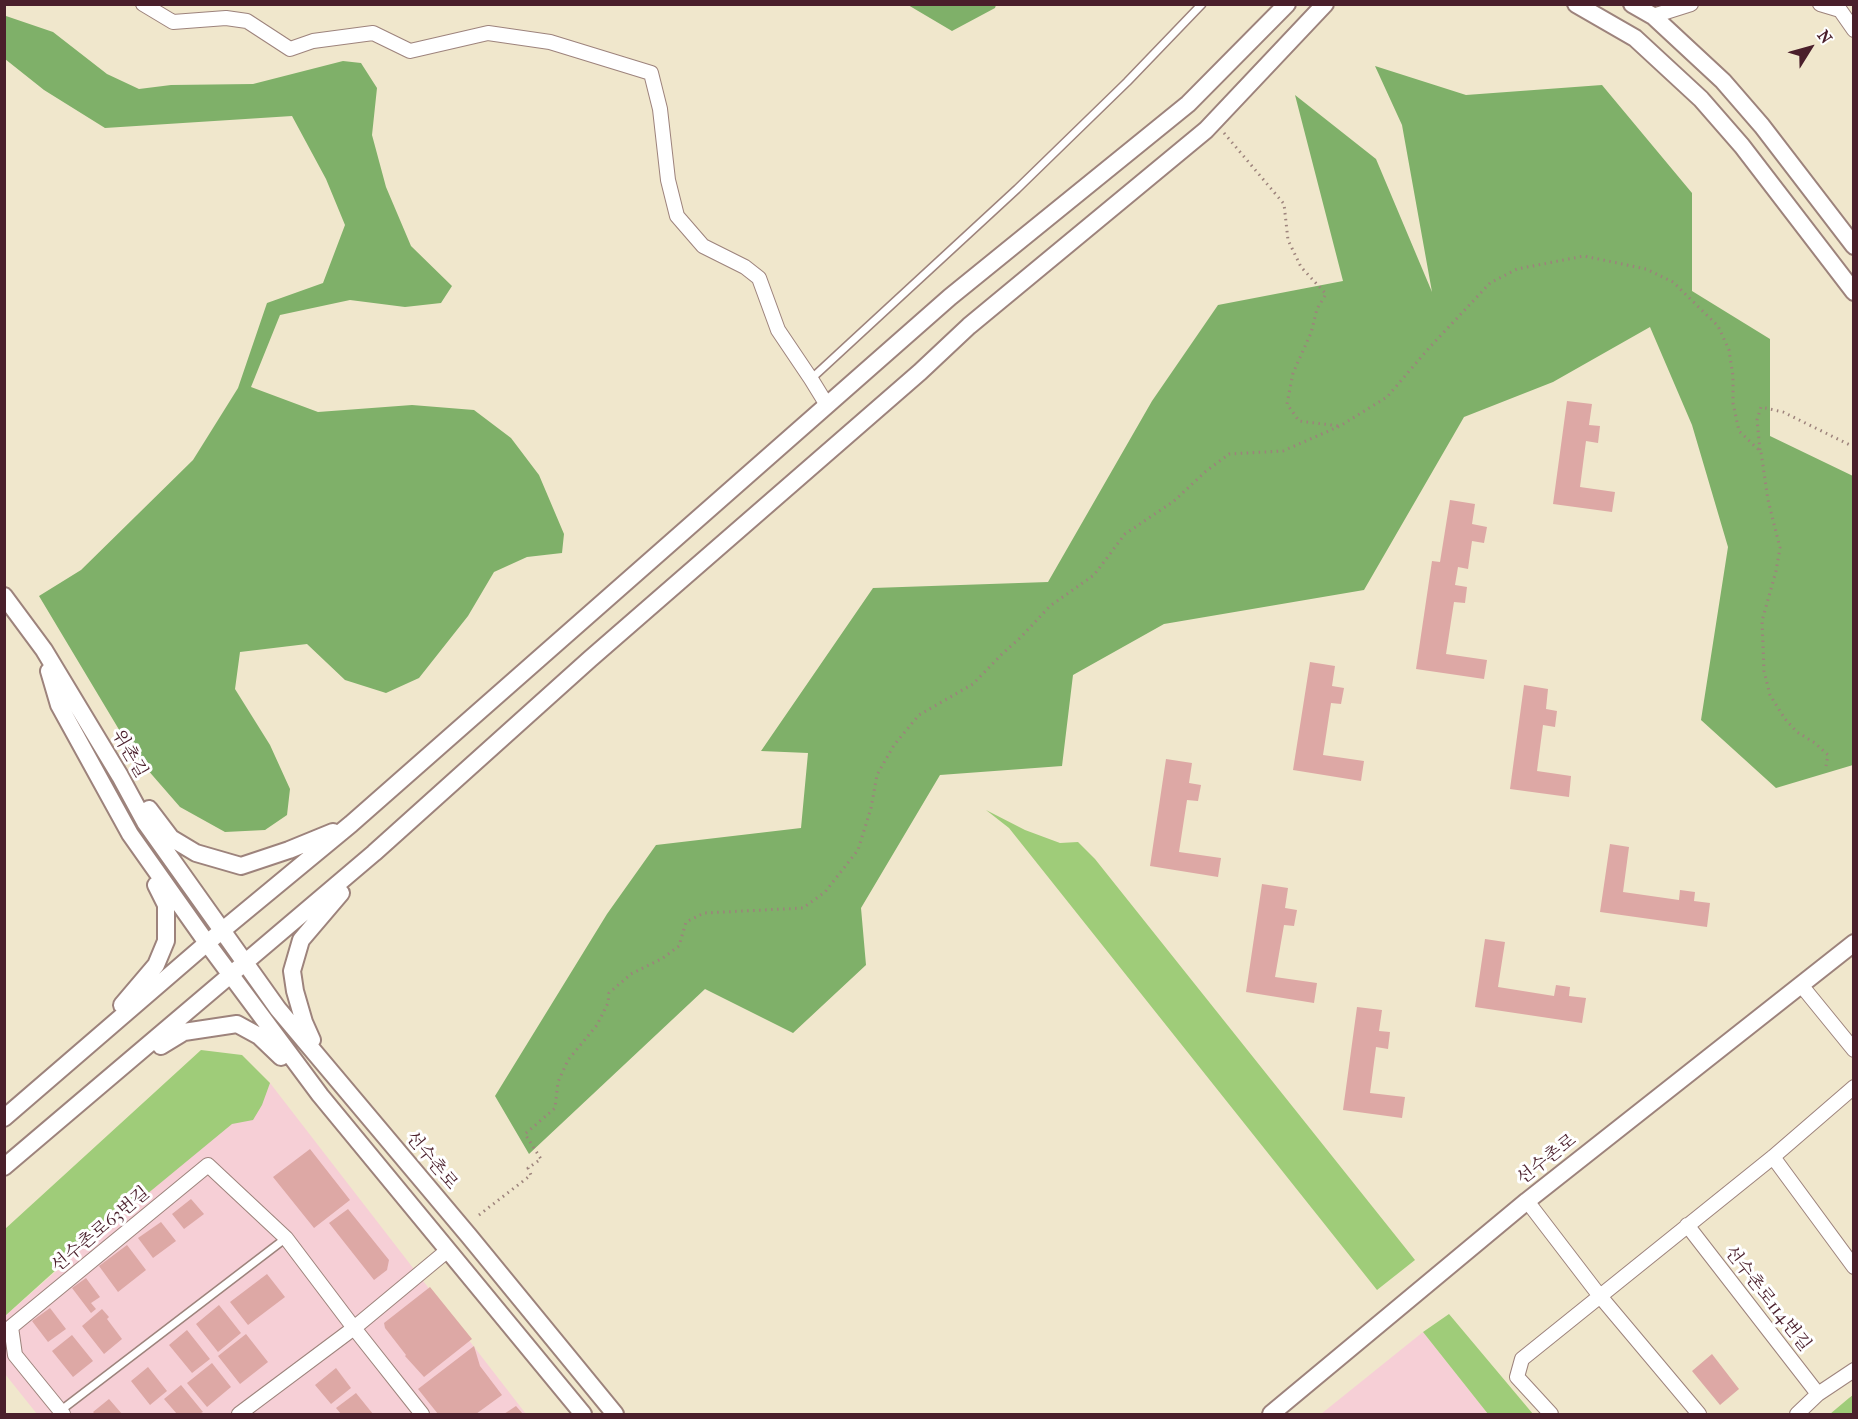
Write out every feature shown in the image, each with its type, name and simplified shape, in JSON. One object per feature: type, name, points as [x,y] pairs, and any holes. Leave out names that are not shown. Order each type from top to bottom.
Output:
[{"type":"street","points":[[142,4],[173,22],[226,18],[247,21],[290,49],[314,41],[373,33],[411,51],[488,33],[550,42],[651,73],[660,109],[668,180],[677,216],[703,246],[745,267],[759,278],[777,330],[826,405]]},
{"type":"street","points":[[4,1118],[207,943],[351,824],[950,297],[1188,104],[1287,4]]},
{"type":"street","points":[[4,1167],[374,853],[581,666],[920,372],[969,326],[1197,137],[1325,4]]},
{"type":"street","points":[[1576,4],[1635,38],[1701,99],[1742,146],[1854,292]]},
{"type":"street","points":[[1632,4],[1653,16],[1723,81],[1762,126],[1854,246]]},
{"type":"street","points":[[1653,16],[1690,4]]},
{"type":"street","points":[[1820,4],[1840,10],[1854,30]]},
{"type":"street","name":"위촌길","points":[[4,596],[44,650],[145,822],[222,931]]},
{"type":"street","points":[[44,650],[59,705],[166,905],[166,941],[156,965],[89,1045]]},
{"type":"street","points":[[120,776],[171,838],[196,853],[241,866],[289,850],[351,824]]},
{"type":"street","points":[[130,834],[207,943],[320,1095],[583,1414]]},
{"type":"street","points":[[323,1062],[303,1022],[292,971],[300,940],[374,853]]},
{"type":"street","name":"선수촌로","points":[[222,931],[278,1009],[615,1414]]},
{"type":"street","name":"선수촌로","points":[[1271,1414],[1527,1201],[1854,944]]},
{"type":"street","points":[[1801,985],[1854,1050]]},
{"type":"street","points":[[119,1071],[184,1032],[237,1024],[259,1036],[320,1095]]},
{"type":"street","points":[[1551,1414],[1517,1377],[1522,1359],[1773,1157],[1854,1088]]},
{"type":"street","points":[[1773,1157],[1854,1267]]},
{"type":"street","name":"선수촌로63번길","points":[[62,1413],[15,1355],[11,1328],[208,1165],[286,1238],[422,1414]]},
{"type":"street","points":[[1527,1201],[1599,1295],[1699,1414]]},
{"type":"street","name":"선수촌로114번길","points":[[1687,1225],[1818,1394]]},
{"type":"street","points":[[239,1414],[354,1328],[448,1250]]},
{"type":"street","points":[[1797,1414],[1818,1394],[1854,1370]]},
{"type":"lane","points":[[811,379],[1017,189],[1127,82],[1202,4]]},
{"type":"lane","name":"선수촌로63번길","points":[[62,1413],[286,1238]]},
{"type":"path","points":[[1214,121],[1284,204],[1288,240],[1301,267],[1326,294],[1317,309],[1311,333],[1293,373],[1287,404],[1299,421],[1340,426]]},
{"type":"path","points":[[479,1215],[531,1175],[528,1168],[541,1159],[525,1134],[555,1108],[558,1082],[568,1060],[597,1024],[608,1004],[609,993],[631,974],[663,958],[678,946],[686,922],[704,913],[803,908],[825,892],[858,850],[878,775],[894,745],[919,715],[973,684],[1050,606],[1094,575],[1125,534],[1174,501],[1205,472],[1229,454],[1283,451],[1340,426],[1387,397],[1490,283],[1517,269],[1584,256],[1646,269],[1673,282],[1718,326],[1728,350],[1733,403],[1739,431],[1761,452]]},
{"type":"path","points":[[1826,766],[1828,755],[1815,743],[1797,732],[1785,719],[1770,695],[1764,671],[1762,621],[1780,548],[1768,500],[1761,452],[1757,420],[1761,407],[1783,412],[1854,447]]},
{"type":"shaded area","points":[[270,1083],[526,1414],[37,1414],[5,1374],[4,1317]]},
{"type":"shaded area","points":[[1423,1332],[1488,1414],[1321,1414]]},
{"type":"green space","points":[[908,5],[996,5],[995,8],[952,31]]},
{"type":"green space","points":[[4,17],[53,32],[107,74],[139,89],[171,85],[253,84],[343,61],[361,63],[377,88],[372,135],[386,187],[411,246],[452,286],[441,303],[405,307],[350,300],[280,315],[251,387],[318,412],[412,405],[474,410],[511,438],[539,475],[564,534],[562,553],[527,557],[494,572],[468,616],[419,678],[386,693],[345,680],[307,644],[240,652],[235,689],[270,745],[290,789],[287,815],[265,830],[225,832],[180,807],[133,753],[39,596],[81,570],[193,460],[238,388],[267,303],[323,283],[345,225],[326,179],[292,116],[105,128],[44,90],[5,59]]},
{"type":"green space","points":[[1375,66],[1466,95],[1602,85],[1692,193],[1692,291],[1770,339],[1770,436],[1853,476],[1853,765],[1776,788],[1701,720],[1728,547],[1692,425],[1650,327],[1553,382],[1464,417],[1364,590],[1164,624],[1073,675],[1062,766],[940,775],[861,908],[866,965],[793,1033],[705,989],[529,1154],[495,1096],[607,914],[656,845],[801,828],[808,753],[761,751],[873,588],[1048,582],[1152,401],[1218,305],[1343,281],[1295,95],[1376,159],[1432,292],[1402,125]]},
{"type":"green space","points":[[986,810],[1025,830],[1060,843],[1078,842],[1095,859],[1415,1260],[1377,1290],[1009,828]]},
{"type":"green space","points":[[201,1050],[242,1055],[270,1083],[262,1105],[253,1120],[232,1124],[67,1260],[5,1316],[5,1229]]},
{"type":"green space","points":[[1449,1314],[1533,1414],[1488,1414],[1423,1332]]},
{"type":"green space","points":[[1853,1395],[1853,1414],[1830,1414],[1849,1398]]},
{"type":"building","points":[[1567,401],[1592,404],[1589,425],[1600,426],[1598,443],[1586,441],[1580,487],[1615,492],[1612,512],[1553,504]]},
{"type":"building","points":[[1450,500],[1475,504],[1472,524],[1487,527],[1484,543],[1472,541],[1468,569],[1458,567],[1455,585],[1467,587],[1465,603],[1454,602],[1446,654],[1487,660],[1484,679],[1416,669],[1432,561],[1440,562]]},
{"type":"building","points":[[1310,662],[1335,666],[1332,686],[1344,688],[1341,704],[1331,703],[1323,755],[1364,761],[1361,781],[1293,770]]},
{"type":"building","points":[[1524,685],[1548,689],[1546,709],[1557,711],[1555,727],[1543,725],[1537,771],[1571,776],[1569,797],[1510,789]]},
{"type":"building","points":[[1166,759],[1192,763],[1189,783],[1201,785],[1198,801],[1187,800],[1179,852],[1221,858],[1218,877],[1150,866]]},
{"type":"building","points":[[1610,844],[1629,847],[1623,892],[1679,900],[1680,890],[1695,892],[1694,901],[1710,903],[1707,927],[1600,912]]},
{"type":"building","points":[[1262,884],[1288,888],[1285,908],[1297,910],[1294,926],[1284,925],[1275,977],[1317,983],[1314,1003],[1246,992]]},
{"type":"building","points":[[1485,939],[1505,942],[1498,987],[1554,996],[1556,985],[1570,987],[1569,996],[1586,998],[1582,1023],[1475,1007]]},
{"type":"building","points":[[1357,1007],[1382,1010],[1379,1031],[1390,1032],[1388,1049],[1376,1047],[1370,1093],[1405,1097],[1402,1118],[1343,1110]]},
{"type":"building","points":[[310,1149],[350,1200],[314,1228],[273,1177]]},
{"type":"building","points":[[191,1199],[204,1214],[184,1229],[172,1214]]},
{"type":"building","points":[[348,1209],[389,1260],[387,1270],[374,1280],[329,1223]]},
{"type":"building","points":[[161,1222],[176,1241],[153,1258],[138,1238]]},
{"type":"building","points":[[127,1245],[146,1270],[118,1292],[99,1266]]},
{"type":"building","points":[[267,1274],[285,1297],[248,1325],[230,1302]]},
{"type":"building","points":[[86,1278],[100,1297],[91,1303],[96,1309],[91,1313],[72,1288]]},
{"type":"building","points":[[430,1287],[472,1339],[424,1377],[405,1356],[385,1328],[384,1323]]},
{"type":"building","points":[[219,1305],[241,1333],[218,1352],[196,1324]]},
{"type":"building","points":[[50,1308],[66,1329],[48,1342],[32,1321]]},
{"type":"building","points":[[102,1309],[122,1339],[104,1354],[82,1326]]},
{"type":"building","points":[[187,1330],[210,1359],[192,1373],[169,1345]]},
{"type":"building","points":[[246,1334],[268,1362],[240,1384],[218,1356]]},
{"type":"building","points":[[72,1335],[93,1361],[73,1377],[52,1351]]},
{"type":"building","points":[[474,1346],[480,1366],[502,1395],[476,1414],[438,1414],[418,1389]]},
{"type":"building","points":[[1712,1354],[1739,1389],[1720,1405],[1692,1371]]},
{"type":"building","points":[[212,1363],[231,1387],[207,1407],[187,1383]]},
{"type":"building","points":[[148,1367],[167,1391],[150,1405],[131,1381]]},
{"type":"building","points":[[336,1368],[351,1388],[331,1404],[315,1385]]},
{"type":"building","points":[[181,1385],[203,1412],[177,1414],[164,1399]]},
{"type":"building","points":[[356,1393],[373,1414],[341,1414],[336,1408]]},
{"type":"building","points":[[109,1399],[122,1414],[95,1414],[93,1412]]},
{"type":"building","points":[[516,1406],[523,1414],[504,1414]]}]
